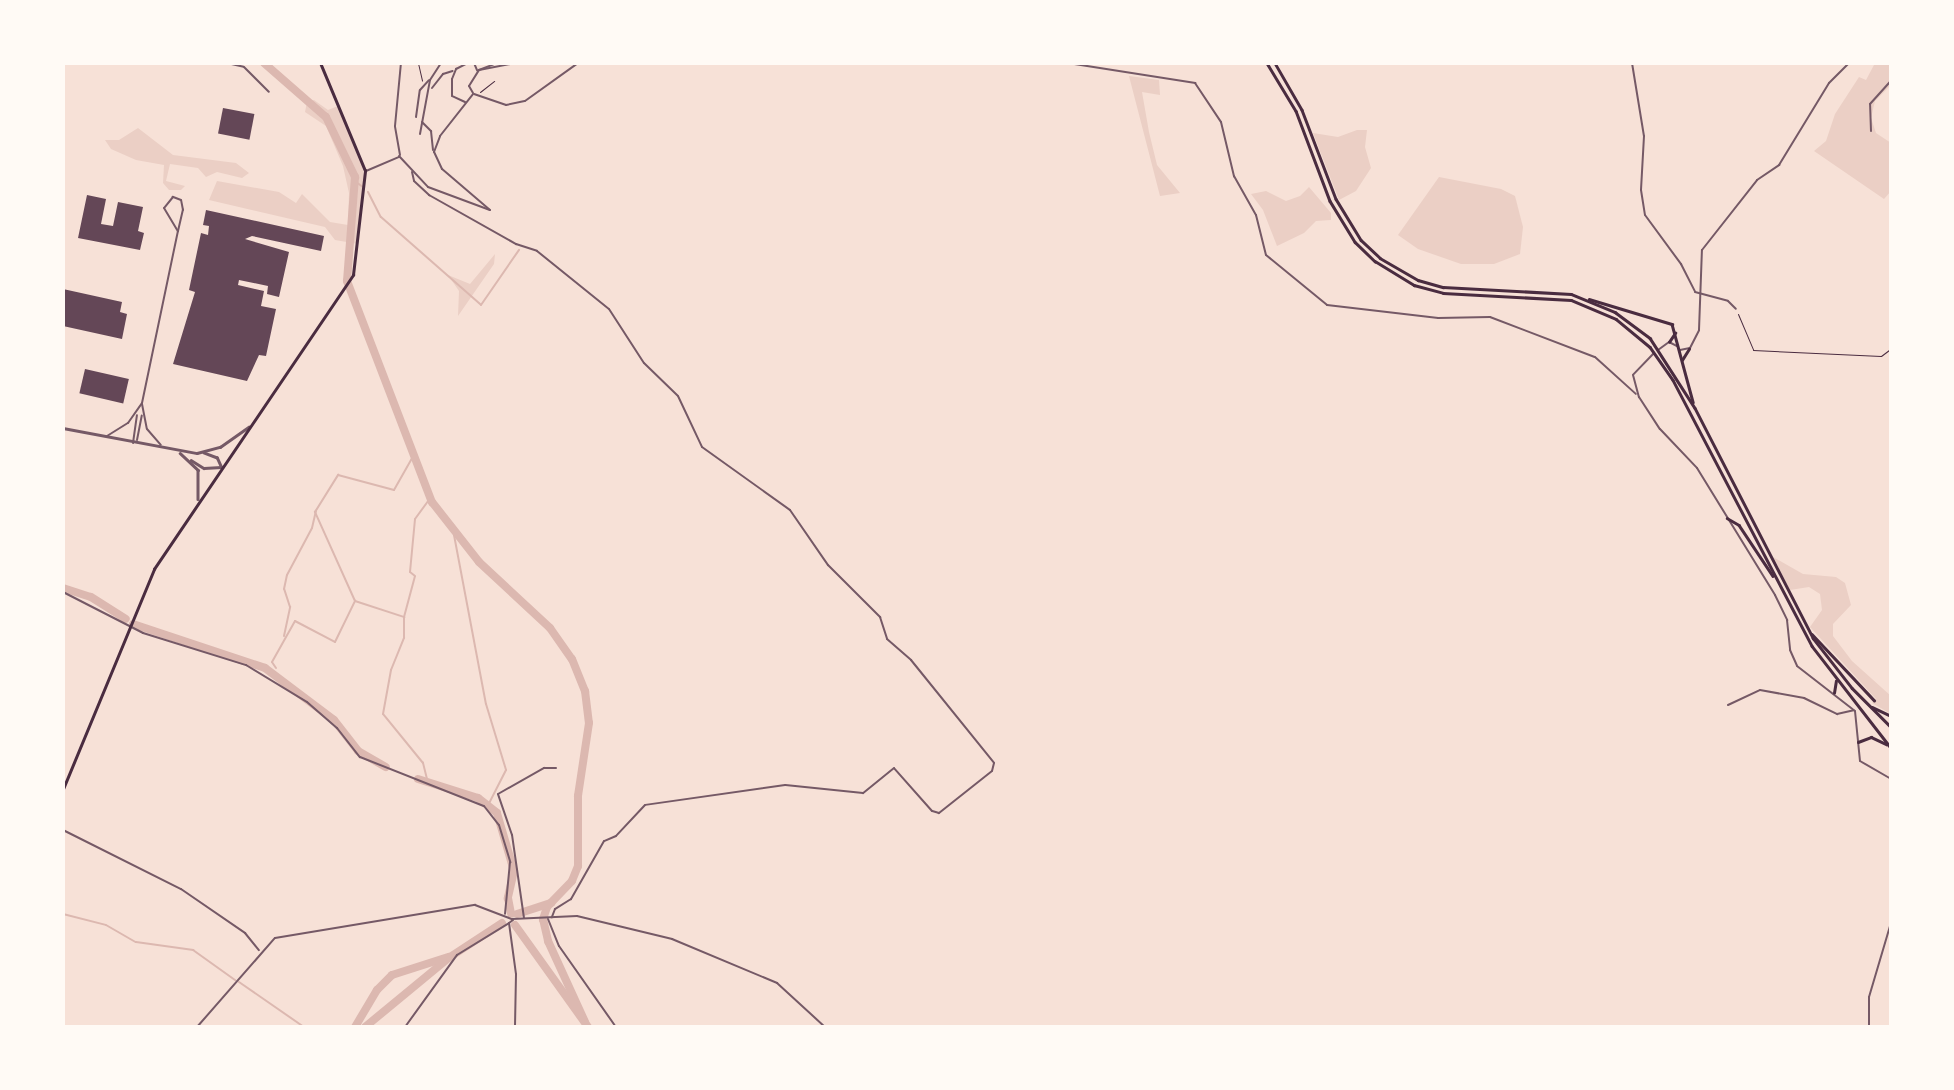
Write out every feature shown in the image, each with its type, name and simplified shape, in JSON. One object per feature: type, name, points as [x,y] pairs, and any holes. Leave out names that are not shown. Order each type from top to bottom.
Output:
[{"type":"main road","points":[[63,789],[127,626],[154,569],[198,499],[351,282],[361,239],[365,171],[320,63]]},
{"type":"main road","points":[[1267,63],[1296,111],[1336,211],[1355,242],[1375,261],[1414,285],[1443,293],[1538,296],[1580,303],[1616,319],[1650,347],[1673,380],[1774,578],[1812,646],[1891,748]]},
{"type":"main road","points":[[1275,63],[1302,110],[1336,199],[1362,240],[1380,258],[1418,280],[1443,287],[1539,290],[1577,296],[1668,321],[1675,331],[1695,408]]},
{"type":"main road","points":[[1577,296],[1615,312],[1650,338],[1695,408],[1805,625],[1867,705],[1891,727]]},
{"type":"main road","points":[[1669,342],[1675,331]]},
{"type":"main road","points":[[1682,363],[1689,349]]},
{"type":"main road","points":[[1727,518],[1739,525],[1761,565],[1774,578]]},
{"type":"main road","points":[[1805,625],[1874,700]]},
{"type":"main road","points":[[1834,693],[1835,678]]},
{"type":"main road","points":[[1867,705],[1891,716]]},
{"type":"main road","points":[[1858,742],[1873,737],[1891,748]]},
{"type":"street","points":[[227,63],[245,68],[269,92]]},
{"type":"street","points":[[401,63],[395,126],[399,156],[412,172],[439,193],[490,210],[442,169],[430,130],[422,122]]},
{"type":"street","points":[[416,117],[423,86],[441,63]]},
{"type":"street","points":[[431,88],[443,74],[468,63]]},
{"type":"street","points":[[474,63],[478,71]]},
{"type":"street","points":[[473,94],[468,86],[478,71],[498,63]]},
{"type":"street","points":[[478,71],[514,63]]},
{"type":"street","points":[[473,94],[506,105],[526,100],[578,63]]},
{"type":"street","points":[[1068,63],[1195,83],[1222,122],[1234,176],[1256,215],[1266,255],[1327,305],[1438,318],[1490,317],[1595,357],[1637,393],[1660,429],[1695,466],[1787,618],[1795,663],[1854,710],[1861,763],[1891,779]]},
{"type":"street","points":[[1632,63],[1644,136],[1640,190],[1645,215],[1698,293],[1729,301],[1736,309]]},
{"type":"street","points":[[1637,393],[1633,375],[1649,357],[1669,342],[1679,348],[1689,349],[1700,328],[1698,293],[1705,246],[1756,181],[1779,165],[1829,83],[1849,63]]},
{"type":"street","points":[[454,71],[452,96],[466,103]]},
{"type":"street","points":[[420,134],[431,88],[430,80]]},
{"type":"street","points":[[1871,131],[1870,104],[1891,80]]},
{"type":"street","points":[[434,150],[473,94]]},
{"type":"street","points":[[365,171],[399,156]]},
{"type":"street","points":[[412,172],[415,183],[429,195],[516,244],[537,251],[609,309],[645,363],[678,396],[702,447],[790,510],[837,575],[880,617],[887,639],[911,660],[994,763],[992,771],[939,813],[932,811],[894,768],[863,793],[785,785],[645,805],[617,835],[603,843],[571,899],[556,908],[552,917]]},
{"type":"street","points":[[133,443],[178,231],[183,204],[173,197],[164,208],[178,231]]},
{"type":"street","points":[[102,436],[120,430],[140,411]]},
{"type":"street","points":[[133,443],[140,411]]},
{"type":"street","points":[[140,411],[151,435],[170,450]]},
{"type":"street","points":[[197,453],[220,447],[249,427]]},
{"type":"street","points":[[63,428],[177,452],[215,457],[221,467],[204,468],[177,452]]},
{"type":"street","points":[[191,460],[200,477],[198,499]]},
{"type":"street","points":[[63,592],[87,600],[127,626],[246,665],[307,702],[337,727],[360,757],[484,806],[499,825],[510,862],[506,916]]},
{"type":"street","points":[[1728,705],[1760,690],[1804,698],[1837,714],[1854,710]]},
{"type":"street","points":[[523,915],[512,835],[498,800],[501,790],[549,766],[556,768]]},
{"type":"street","points":[[63,830],[181,889],[244,933],[259,951]]},
{"type":"street","points":[[1869,1027],[1869,997],[1890,926],[1891,841]]},
{"type":"street","points":[[197,1027],[259,951],[275,938],[293,932],[443,908],[484,906],[514,919]]},
{"type":"street","points":[[405,1027],[457,956],[523,915],[605,922],[722,957],[786,989],[825,1027]]},
{"type":"street","points":[[544,917],[559,946],[616,1027]]},
{"type":"street","points":[[509,923],[516,974],[515,1027]]},
{"type":"path","points":[[418,63],[423,86]]},
{"type":"path","points":[[479,94],[494,81]]},
{"type":"path","points":[[1891,247],[1891,263]]},
{"type":"path","points":[[1736,309],[1753,350],[1881,356],[1889,350],[1891,328]]},
{"type":"shaded area","points":[[1891,63],[1891,85],[1875,101],[1871,118],[1876,133],[1891,143],[1891,191],[1884,199],[1814,151],[1826,141],[1835,114],[1859,77],[1866,80],[1874,65]]},
{"type":"shaded area","points":[[1129,76],[1159,80],[1160,95],[1142,92],[1149,132],[1157,165],[1180,193],[1160,196]]},
{"type":"shaded area","points":[[314,100],[328,110],[338,106],[361,158],[365,182],[358,244],[335,240],[325,227],[209,200],[217,181],[279,192],[296,203],[302,194],[330,222],[348,225],[349,193],[343,166],[326,126],[305,112],[307,102]]},
{"type":"shaded area","points":[[138,128],[173,155],[236,163],[249,173],[242,178],[217,172],[206,177],[198,168],[170,164],[166,181],[185,186],[181,190],[169,190],[163,183],[164,165],[136,160],[111,149],[105,140],[119,140]]},
{"type":"shaded area","points":[[1357,130],[1367,130],[1365,147],[1371,168],[1356,191],[1339,200],[1313,133],[1338,137]]},
{"type":"shaded area","points":[[1439,177],[1501,189],[1515,196],[1523,227],[1520,254],[1494,264],[1461,264],[1418,249],[1398,235]]},
{"type":"shaded area","points":[[1309,187],[1331,213],[1331,220],[1316,221],[1304,233],[1277,246],[1263,210],[1251,194],[1266,191],[1286,201],[1300,196]]},
{"type":"shaded area","points":[[495,254],[494,264],[458,316],[459,291],[448,275],[470,284]]},
{"type":"shaded area","points":[[1773,557],[1803,574],[1836,577],[1845,583],[1851,605],[1833,624],[1833,636],[1852,661],[1891,696],[1891,714],[1872,703],[1876,699],[1810,627],[1822,610],[1820,594],[1809,587],[1790,590]]},
{"type":"building","points":[[223,108],[254,114],[249,140],[218,134]]},
{"type":"building","points":[[87,195],[106,199],[101,224],[113,226],[118,202],[143,207],[138,231],[144,233],[140,250],[78,238]]},
{"type":"building","points":[[206,210],[324,236],[321,251],[252,236],[245,239],[289,252],[279,297],[267,294],[268,286],[239,280],[238,285],[264,291],[261,306],[276,309],[266,356],[259,355],[247,381],[173,364],[195,292],[189,290],[201,233],[208,235],[209,226],[203,225]]},
{"type":"building","points":[[63,289],[122,302],[120,312],[127,314],[122,339],[63,326]]},
{"type":"building","points":[[85,369],[129,379],[123,403],[79,393]]},
{"type":"waterway","points":[[264,63],[326,117],[355,177],[347,281],[432,502],[479,562],[550,628],[572,659],[585,691],[589,723],[578,796],[578,866],[572,881],[547,907],[543,919],[548,941],[585,1022]]},
{"type":"waterway","points":[[356,182],[363,187]]},
{"type":"waterway","points":[[368,192],[381,217],[481,305],[519,250]]},
{"type":"waterway","points":[[355,601],[315,512],[338,475],[394,490],[415,453]]},
{"type":"waterway","points":[[428,783],[423,763],[383,714],[391,670],[404,638],[404,617],[415,576],[410,572],[415,519],[430,498]]},
{"type":"waterway","points":[[284,636],[290,607],[284,589],[287,575],[312,528],[316,510]]},
{"type":"waterway","points":[[454,535],[486,704],[506,770],[488,805]]},
{"type":"waterway","points":[[63,588],[91,597],[126,619]]},
{"type":"waterway","points":[[276,668],[272,662],[295,621],[335,642],[355,601],[404,617]]},
{"type":"waterway","points":[[133,624],[265,668],[334,720],[358,751],[386,767]]},
{"type":"waterway","points":[[418,779],[478,798],[497,813],[514,871],[508,898],[511,914]]},
{"type":"waterway","points":[[517,914],[551,903]]},
{"type":"waterway","points":[[63,914],[106,925],[136,942],[193,950],[235,980]]},
{"type":"waterway","points":[[365,1027],[450,957],[502,923]]},
{"type":"waterway","points":[[515,925],[588,1027]]},
{"type":"waterway","points":[[355,1027],[377,990],[392,975],[448,957]]},
{"type":"waterway","points":[[239,982],[304,1027]]}]
